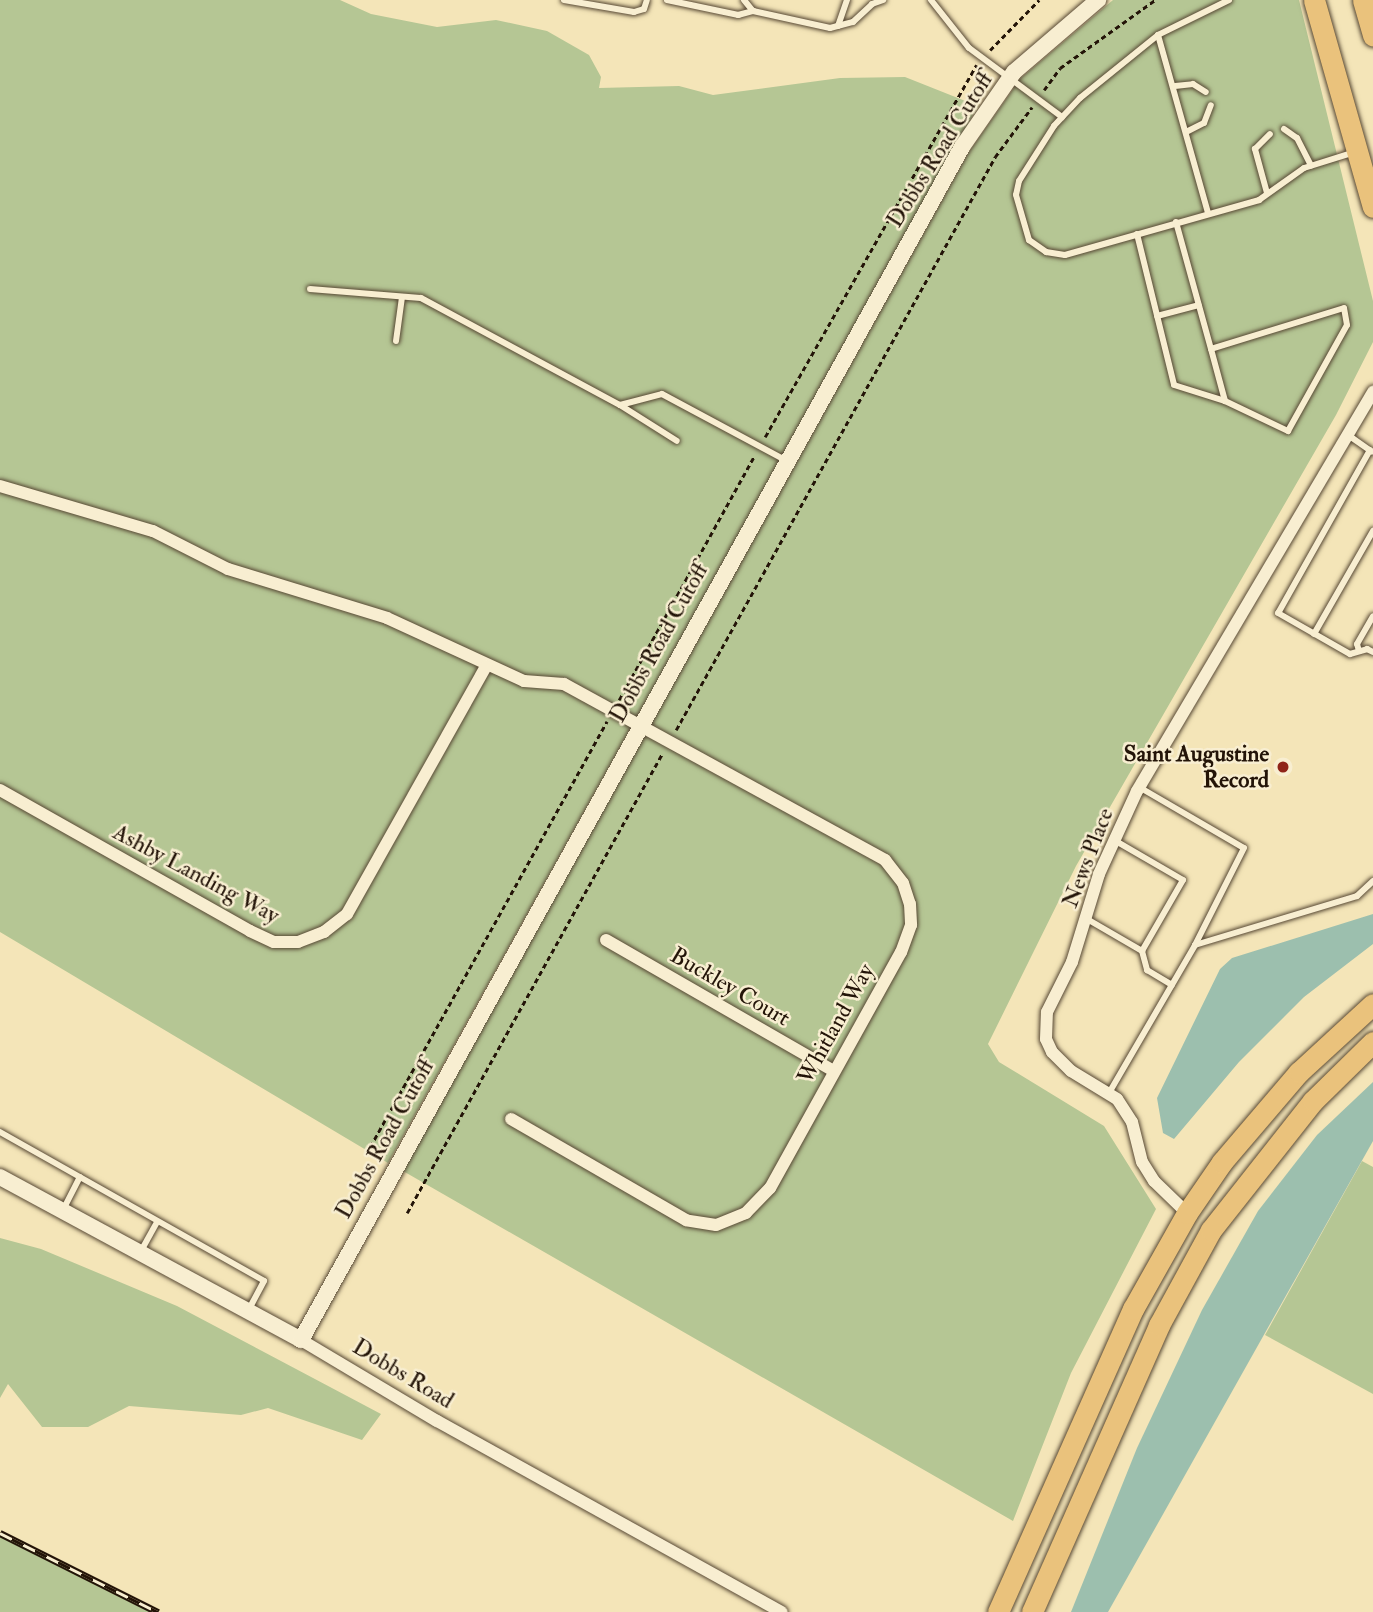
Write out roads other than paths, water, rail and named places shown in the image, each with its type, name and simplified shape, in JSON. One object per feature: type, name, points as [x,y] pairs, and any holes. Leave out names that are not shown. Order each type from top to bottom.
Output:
[{"type":"main road","points":[[1314,0],[1373,207]]},
{"type":"main road","points":[[1363,0],[1373,36]]},
{"type":"main road","points":[[998,1612],[1133,1309],[1187,1213],[1222,1162],[1298,1072],[1373,1004]]},
{"type":"main road","points":[[1032,1612],[1152,1342],[1211,1230],[1244,1183],[1312,1101],[1373,1042]]},
{"type":"main road","points":[[1152,1342],[1146,1326],[1193,1239],[1195,1230],[1187,1213]]},
{"type":"street","name":"Dobbs Road Cutoff","points":[[301,1340],[962,148],[1010,78],[1098,0]]},
{"type":"street","name":"News Place","points":[[1187,1213],[1154,1181],[1142,1162],[1125,1110],[1109,1093],[1060,1062],[1046,1039],[1050,999],[1072,962],[1114,840],[1139,788],[1373,392]]},
{"type":"street","points":[[0,486],[153,531],[228,569],[387,618],[486,666],[524,681],[564,684],[640,727]]},
{"type":"street","name":"Ashby Landing Way","points":[[0,790],[250,932],[274,942],[298,942],[324,932],[347,914],[486,666]]},
{"type":"street","name":"Whitland Way","points":[[510,1119],[686,1220],[716,1225],[746,1213],[770,1188],[901,952],[911,925],[911,904],[903,883],[885,860],[640,727]]},
{"type":"street","name":"Buckley Court","points":[[606,940],[834,1071]]},
{"type":"street","name":"Dobbs Road","points":[[0,1177],[301,1340],[438,1421],[782,1612]]},
{"type":"lane","points":[[564,0],[634,12],[644,9],[647,0]]},
{"type":"lane","points":[[744,0],[752,11]]},
{"type":"lane","points":[[838,26],[847,0]]},
{"type":"lane","points":[[667,1],[738,15],[752,11],[830,29],[853,22],[881,0]]},
{"type":"lane","points":[[931,0],[954,32],[983,58],[1062,117]]},
{"type":"lane","points":[[1229,0],[1158,35],[1062,117],[1019,181],[1016,195],[1029,240],[1046,251],[1065,255],[1259,200],[1311,166],[1357,152]]},
{"type":"lane","points":[[1158,35],[1188,131],[1208,214]]},
{"type":"lane","points":[[1175,86],[1193,84],[1206,92]]},
{"type":"lane","points":[[1188,131],[1204,123],[1211,105]]},
{"type":"lane","points":[[1284,130],[1297,138],[1311,166]]},
{"type":"lane","points":[[1267,193],[1255,149],[1270,134]]},
{"type":"lane","points":[[1176,222],[1225,401]]},
{"type":"lane","points":[[1137,234],[1174,385],[1225,401],[1288,431],[1348,325],[1345,308],[1211,349]]},
{"type":"lane","points":[[310,289],[421,298],[463,317],[620,405],[677,441]]},
{"type":"lane","points":[[396,341],[402,296]]},
{"type":"lane","points":[[1157,316],[1199,305]]},
{"type":"lane","points":[[620,405],[662,394],[787,461]]},
{"type":"lane","points":[[1348,435],[1372,452],[1278,613],[1350,654],[1359,651],[1373,652]]},
{"type":"lane","points":[[1314,634],[1373,531]]},
{"type":"lane","points":[[1359,651],[1357,644],[1373,617]]},
{"type":"lane","points":[[1109,1093],[1195,945],[1244,848],[1139,788]]},
{"type":"lane","points":[[1114,840],[1183,880],[1142,951],[1147,970],[1172,985]]},
{"type":"lane","points":[[1195,945],[1357,896],[1373,881]]},
{"type":"lane","points":[[1087,919],[1142,951]]},
{"type":"lane","points":[[0,1132],[264,1281],[247,1313]]},
{"type":"lane","points":[[62,1212],[80,1177]]},
{"type":"lane","points":[[139,1254],[158,1222]]},
{"type":"railway","points":[[0,1533],[158,1612]]},
{"type":"place","name":"Saint Augustine Record","points":[[1283,767]]}]
